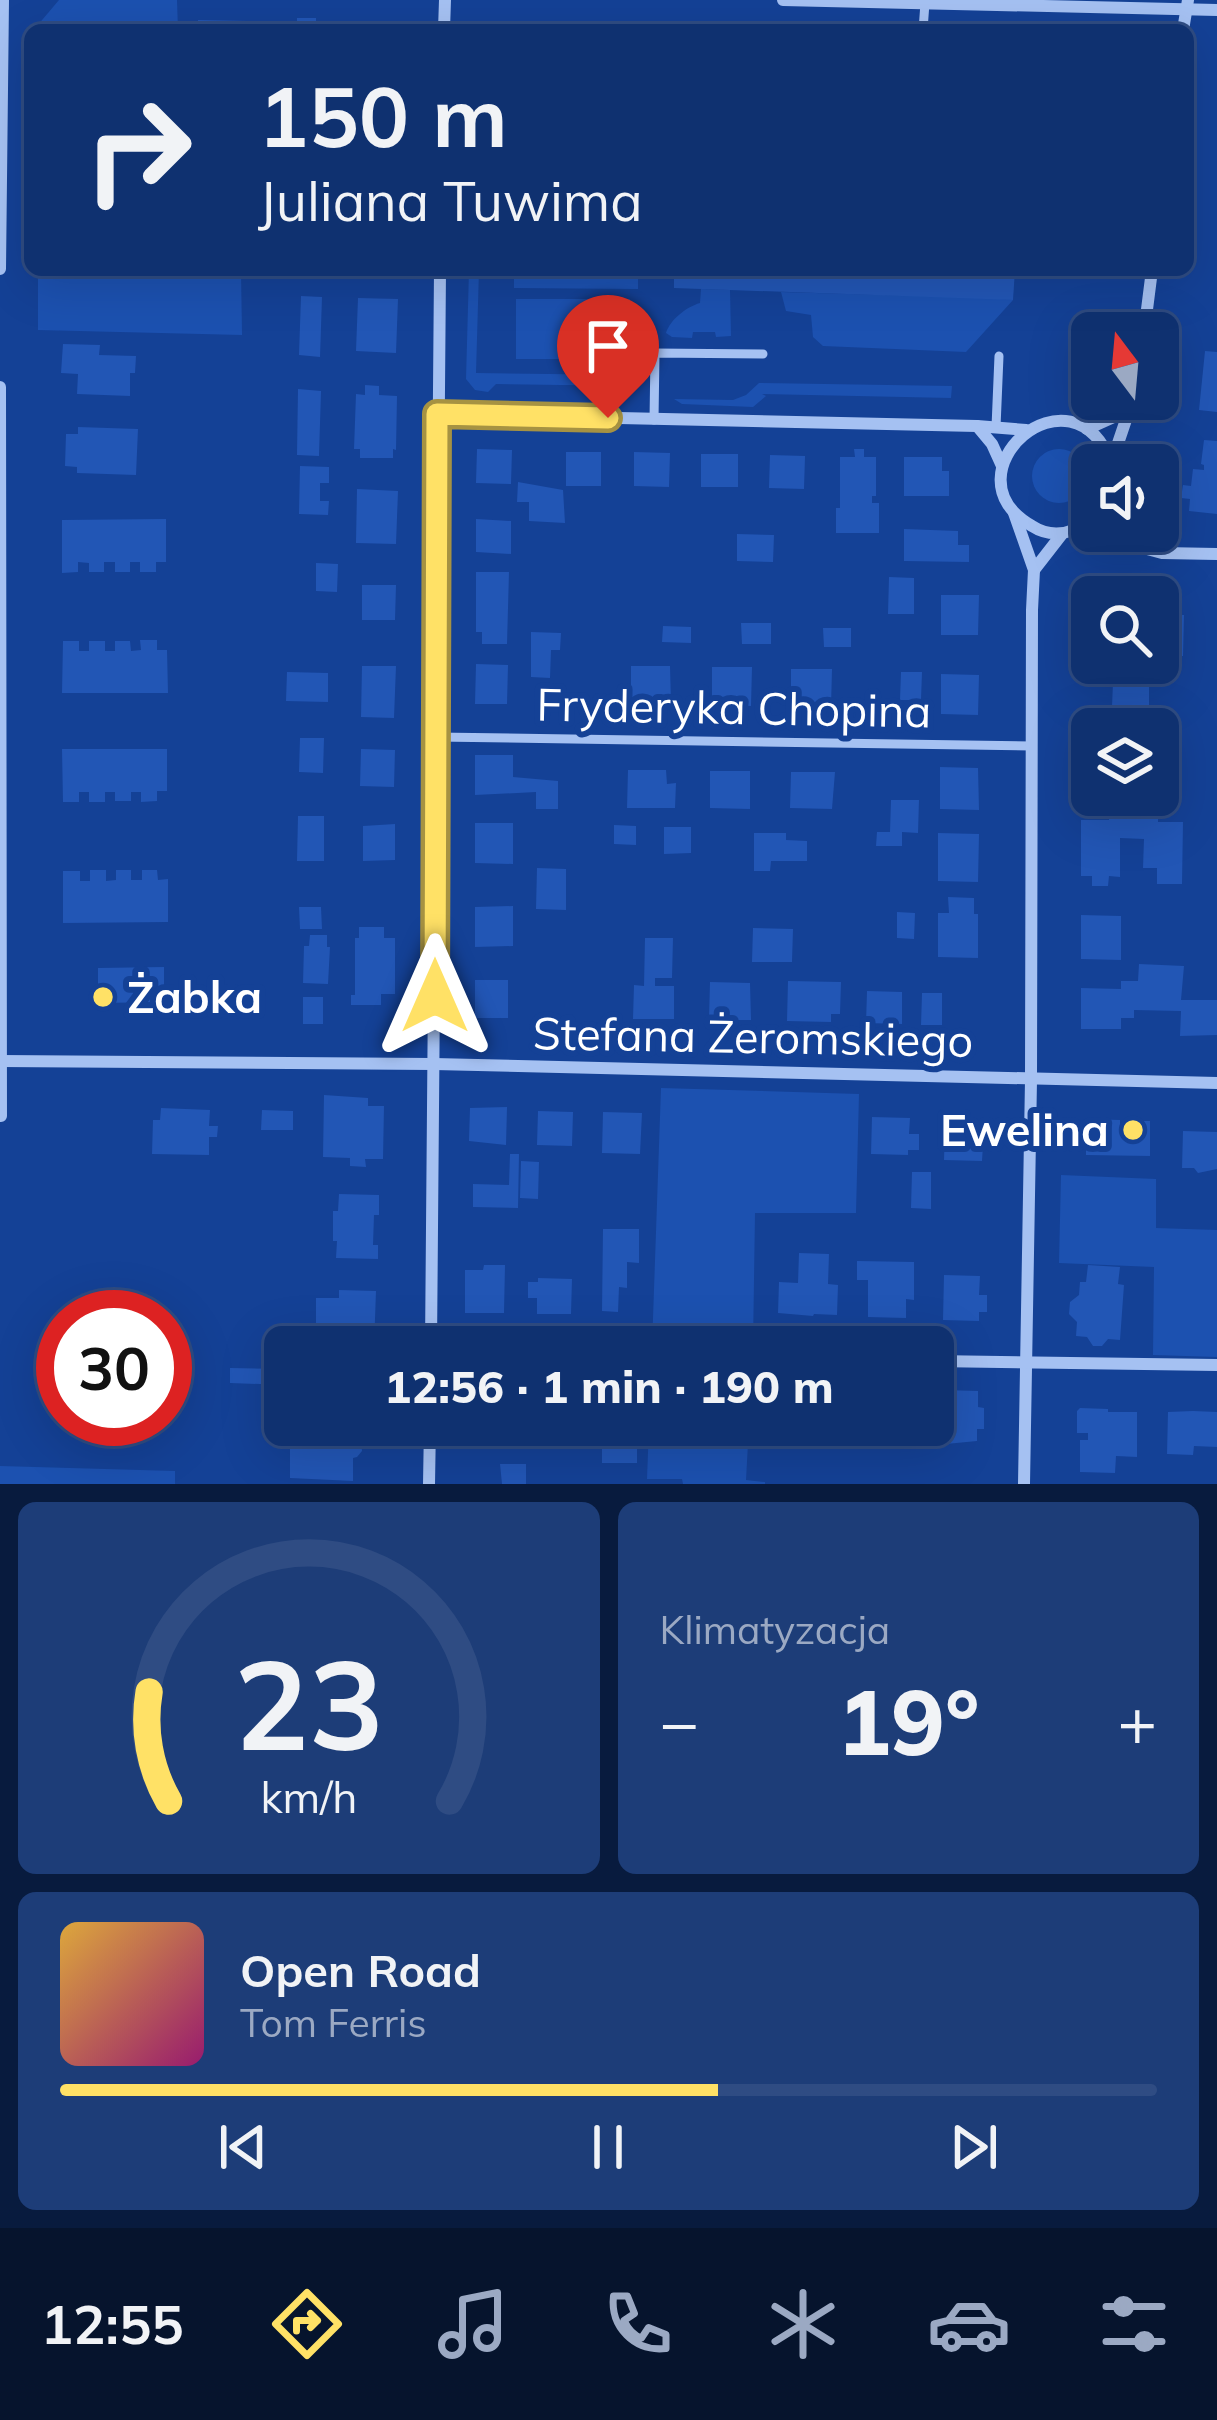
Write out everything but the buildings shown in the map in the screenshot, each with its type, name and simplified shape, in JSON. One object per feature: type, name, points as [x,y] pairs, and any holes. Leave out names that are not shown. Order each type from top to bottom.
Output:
[{"type":"street","points":[[0,269],[3,0]]},
{"type":"street","points":[[783,0],[1187,4],[1217,10]]},
{"type":"street","points":[[431,1326],[440,276]]},
{"type":"street","points":[[1146,312],[1150,276]]},
{"type":"street","points":[[0,387],[1,1116]]},
{"type":"street","points":[[437,414],[1026,430]]},
{"type":"street","points":[[1087,429],[1103,420]]},
{"type":"street","points":[[1002,466],[1010,446],[1026,430],[1046,422],[1087,429],[1102,444]]},
{"type":"street","points":[[977,426],[1002,466],[1003,491],[1034,570],[1024,1484]]},
{"type":"street","points":[[1014,513],[1035,530],[1071,532]]},
{"type":"street","points":[[1034,570],[1062,534]]},
{"type":"street","points":[[1157,552],[1217,554]]},
{"type":"street","name":"Stefana Żeromskiego","points":[[1,1061],[434,1064],[1217,1083]]},
{"type":"street","points":[[954,1361],[1217,1366]]},
{"type":"street","points":[[429,1484],[430,1446]]},
{"type":"lane","points":[[654,420],[656,353],[764,354]]},
{"type":"lane","points":[[995,427],[999,356]]},
{"type":"lane","name":"Fryderyka Chopina","points":[[436,736],[1031,746]]},
{"type":"shaded area","points":[[59,0],[177,0],[178,24],[39,24]]},
{"type":"shaded area","points":[[38,276],[241,276],[242,335],[38,330]]},
{"type":"shaded area","points":[[469,276],[479,276],[476,373],[634,375],[633,386],[496,384],[488,392],[475,390],[466,379]]},
{"type":"shaded area","points":[[514,276],[638,276],[638,289],[514,288]]},
{"type":"shaded area","points":[[701,289],[730,290],[731,336],[693,332],[692,338],[666,333],[679,315],[700,303]]},
{"type":"shaded area","points":[[781,292],[1013,300],[966,352],[823,346],[813,337],[811,315],[786,311]]},
{"type":"shaded area","points":[[516,299],[630,299],[630,359],[516,359]]},
{"type":"shaded area","points":[[759,383],[952,386],[951,398],[762,394],[766,396],[753,407],[682,404],[674,399],[733,400]]},
{"type":"shaded area","points":[[1049,451],[1069,451],[1071,500],[1049,501],[1034,486],[1034,466]]},
{"type":"shaded area","points":[[661,1088],[859,1094],[856,1213],[755,1213],[753,1326],[653,1326]]},
{"type":"shaded area","points":[[1061,1175],[1156,1179],[1156,1228],[1217,1230],[1217,1357],[1153,1355],[1154,1267],[1059,1263]]},
{"type":"shaded area","points":[[648,1446],[748,1446],[746,1480],[765,1484],[683,1484],[682,1479],[647,1479]]},
{"type":"shaded area","points":[[0,1466],[175,1471],[175,1484],[0,1484]]},
{"type":"place","name":"Żabka","points":[[103,997]]},
{"type":"place","name":"Ewelina","points":[[1133,1130]]},
{"type":"route","points":[[435,996],[437,414],[608,418]]}]
